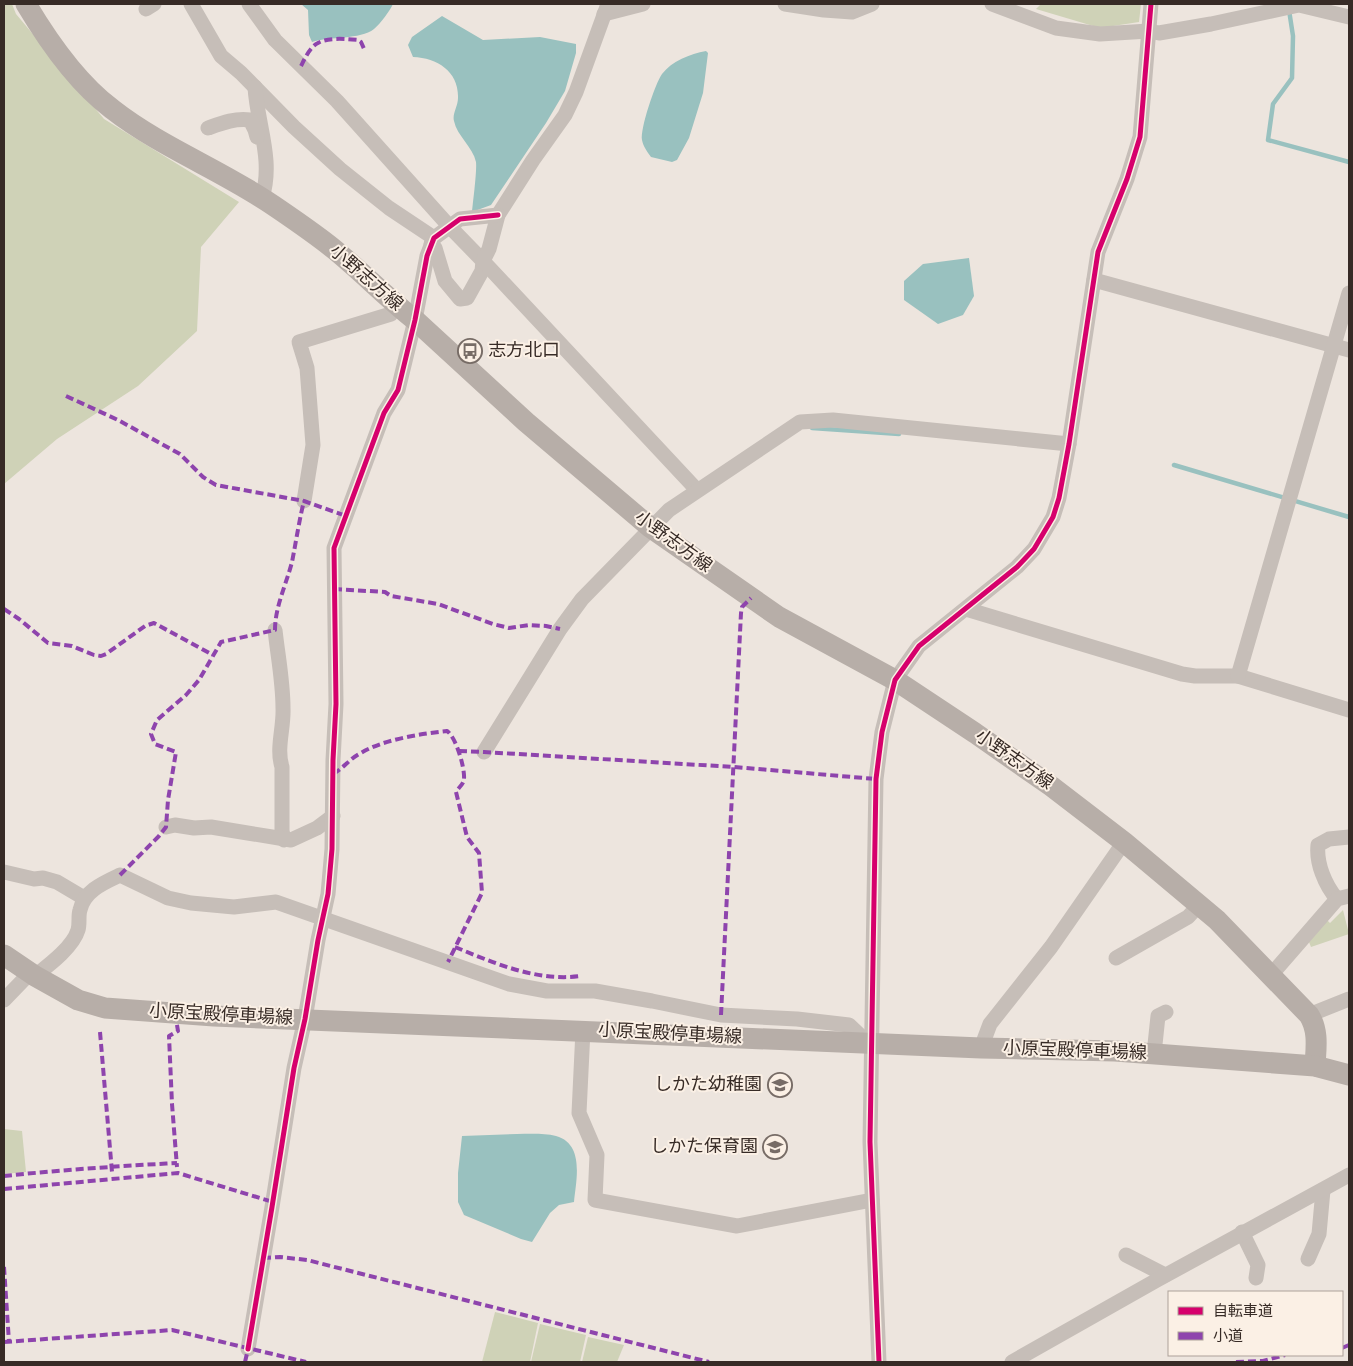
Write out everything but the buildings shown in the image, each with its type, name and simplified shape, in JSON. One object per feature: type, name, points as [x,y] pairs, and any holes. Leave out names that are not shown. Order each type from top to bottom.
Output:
[{"type":"main road","name":"小野志方線","points":[[26,4],[62,57],[82,81],[110,108],[146,133],[246,187],[335,250],[395,305],[415,320],[526,422],[651,528],[779,617],[895,680],[975,732],[1124,842],[1217,920],[1310,1016],[1314,1022],[1316,1035],[1315,1066]]},
{"type":"main road","name":"小原宝殿停車場線","points":[[4,955],[78,1000],[105,1008],[214,1016],[583,1030],[870,1044],[1114,1051],[1315,1066],[1349,1075]]},
{"type":"street","points":[[191,4],[221,56],[294,127],[346,174],[433,241],[445,281],[460,299],[467,298],[482,271],[483,261],[489,249],[498,215],[533,160],[565,115],[576,92],[606,9],[643,4]]},
{"type":"street","points":[[249,4],[275,40],[337,101],[449,226],[697,490]]},
{"type":"street","points":[[784,4],[852,12],[872,4]]},
{"type":"street","points":[[992,4],[1056,28],[1100,34],[1149,31],[1159,33],[1299,5],[1349,17]]},
{"type":"street","points":[[878,1362],[870,1142],[870,1044],[876,779],[882,732],[895,680],[919,646],[1017,567],[1034,549],[1053,517],[1059,498],[1098,252],[1127,179],[1140,137],[1151,4]]},
{"type":"street","points":[[255,87],[266,154],[266,186],[262,198]]},
{"type":"street","points":[[208,128],[228,121],[250,120],[256,130],[262,162],[266,170]]},
{"type":"street","points":[[248,1348],[294,1068],[328,894],[332,849],[336,704],[334,548],[384,413],[398,390],[415,320],[427,256],[433,241],[449,226],[460,219],[498,215]]},
{"type":"street","points":[[1094,280],[1349,350]]},
{"type":"street","points":[[1238,676],[1349,293]]},
{"type":"street","points":[[304,501],[313,445],[307,368],[299,342],[391,314],[395,305]]},
{"type":"street","points":[[484,752],[560,629],[582,599],[668,510],[800,422],[833,420],[1068,444]]},
{"type":"street","points":[[966,609],[1182,674],[1194,676],[1238,676],[1349,710]]},
{"type":"street","points":[[275,630],[284,711],[279,758],[282,767],[282,831],[284,840]]},
{"type":"street","points":[[166,827],[175,825],[194,828],[211,827],[284,840],[294,840],[317,828],[332,816]]},
{"type":"street","points":[[1271,975],[1343,897],[1330,890],[1317,855],[1318,845],[1329,839],[1349,837]]},
{"type":"street","points":[[981,1048],[990,1024],[1051,947],[1124,842]]},
{"type":"street","points":[[4,872],[57,882],[84,898]]},
{"type":"street","points":[[4,1000],[33,974],[49,965],[70,943],[78,930],[80,910],[84,898],[105,882],[120,875],[168,898],[234,907],[276,902],[509,984],[547,991],[595,991],[721,1016],[797,1019],[849,1025],[870,1044]]},
{"type":"street","points":[[1116,958],[1136,940],[1188,917],[1199,905]]},
{"type":"street","points":[[1310,1016],[1349,999]]},
{"type":"street","points":[[1154,1054],[1158,1016],[1166,1012]]},
{"type":"street","points":[[583,1030],[579,1113],[597,1155],[595,1200],[737,1226],[872,1200]]},
{"type":"street","points":[[1012,1362],[1349,1174]]},
{"type":"street","points":[[1308,1259],[1319,1234],[1323,1190]]},
{"type":"street","points":[[1242,1232],[1258,1265],[1256,1278]]},
{"type":"street","points":[[1126,1255],[1165,1275]]},
{"type":"green space","points":[[4,4],[12,4],[16,14],[104,119],[239,202],[201,247],[197,331],[138,386],[57,439],[4,484]]},
{"type":"green space","points":[[1041,4],[1141,4],[1139,22],[1100,28],[1036,9]]},
{"type":"green space","points":[[1343,910],[1349,934],[1311,947],[1309,942],[1327,920],[1330,923]]},
{"type":"green space","points":[[4,1129],[22,1131],[26,1172],[4,1174]]},
{"type":"green space","points":[[495,1312],[538,1323],[530,1362],[482,1362]]},
{"type":"green space","points":[[540,1324],[586,1335],[580,1362],[531,1362]]},
{"type":"green space","points":[[588,1337],[624,1345],[617,1362],[582,1362]]},
{"type":"water","points":[[301,4],[393,4],[379,24],[368,32],[361,35],[312,42],[309,35],[308,10]]},
{"type":"water","points":[[442,16],[483,40],[540,37],[576,44],[576,53],[565,91],[546,123],[491,205],[472,212],[476,162],[472,151],[458,132],[454,121],[458,98],[455,81],[445,68],[431,60],[413,57],[408,45],[412,37]]},
{"type":"water","points":[[706,51],[708,53],[703,93],[689,138],[677,160],[672,162],[651,157],[643,145],[642,134],[659,79],[666,69],[676,62],[688,56]]},
{"type":"water","points":[[969,258],[974,296],[963,315],[938,324],[904,300],[904,281],[923,264]]},
{"type":"water","points":[[547,1134],[565,1140],[575,1155],[577,1164],[574,1202],[559,1205],[550,1213],[532,1242],[464,1215],[458,1202],[458,1173],[462,1136]]},
{"type":"waterway","points":[[1289,10],[1293,36],[1292,78],[1273,104],[1268,140],[1349,162]]},
{"type":"waterway","points":[[812,428],[899,434]]},
{"type":"waterway","points":[[1174,465],[1349,517]]},
{"type":"marked path","points":[[301,66],[313,47],[322,41],[338,39],[358,40],[365,51]]},
{"type":"marked path","points":[[66,396],[118,420],[180,454],[203,477],[216,485],[304,501],[346,516]]},
{"type":"marked path","points":[[120,875],[166,827],[168,800],[176,752],[155,744],[151,734],[157,720],[186,695],[199,680],[221,642],[275,630],[275,621],[292,562],[304,501]]},
{"type":"marked path","points":[[334,589],[385,592],[391,596],[438,604],[509,628],[529,625],[560,629]]},
{"type":"marked path","points":[[721,1015],[741,613],[742,607],[751,598]]},
{"type":"marked path","points":[[4,609],[48,643],[72,646],[94,655],[101,656],[106,654],[145,626],[154,623],[213,655]]},
{"type":"marked path","points":[[333,774],[357,755],[380,744],[447,731],[454,739],[464,774],[463,783],[456,792],[467,837],[479,853],[482,893],[448,962]]},
{"type":"marked path","points":[[459,751],[734,767],[876,779]]},
{"type":"marked path","points":[[455,947],[500,965],[532,974],[565,977],[581,976]]},
{"type":"marked path","points":[[175,1013],[178,1031],[169,1036],[177,1167]]},
{"type":"marked path","points":[[100,1032],[112,1172]]},
{"type":"marked path","points":[[4,1176],[90,1168],[177,1163]]},
{"type":"marked path","points":[[4,1189],[178,1173],[273,1202]]},
{"type":"marked path","points":[[263,1258],[280,1257],[307,1260],[709,1362]]},
{"type":"marked path","points":[[4,1267],[9,1342]]},
{"type":"marked path","points":[[4,1342],[172,1330],[306,1362]]},
{"type":"marked path","points":[[1343,1348],[1349,1345]]},
{"type":"marked path","points":[[245,1362],[248,1349]]},
{"type":"marked path","points":[[1236,1362],[1263,1361],[1281,1356]]},
{"type":"cycle path","points":[[879,1362],[870,1142],[876,779],[882,732],[895,680],[919,646],[1017,567],[1034,549],[1053,517],[1059,498],[1069,444],[1098,252],[1127,179],[1140,137],[1151,4]]},
{"type":"cycle path","points":[[248,1349],[294,1068],[328,894],[332,849],[336,704],[334,548],[384,413],[398,390],[415,320],[427,256],[434,238],[460,219],[498,215]]},
{"type":"place","name":"志方北口","points":[[470,351]]},
{"type":"place","name":"しかた幼稚園","points":[[780,1085]]},
{"type":"place","name":"しかた保育園","points":[[775,1147]]}]
